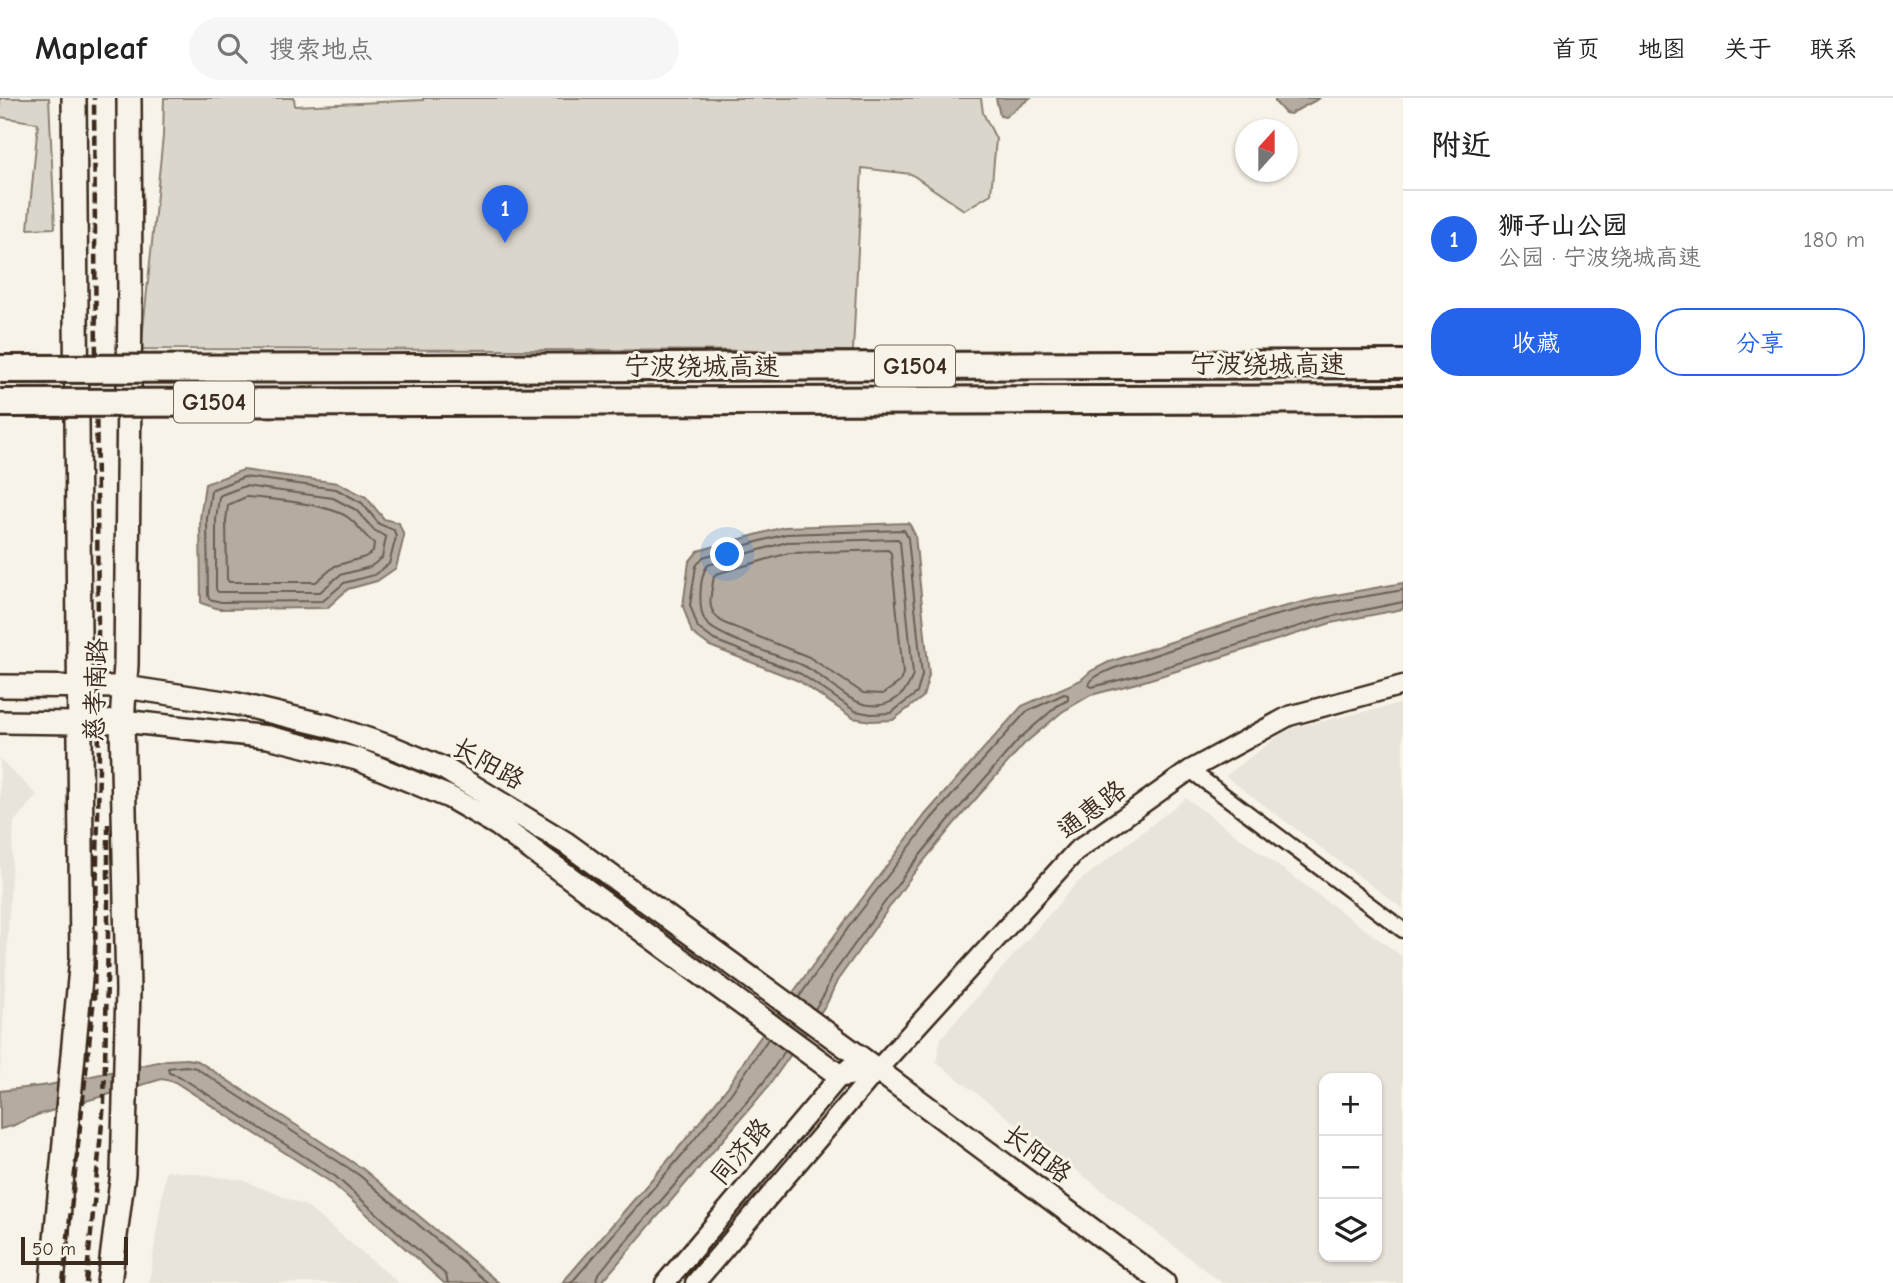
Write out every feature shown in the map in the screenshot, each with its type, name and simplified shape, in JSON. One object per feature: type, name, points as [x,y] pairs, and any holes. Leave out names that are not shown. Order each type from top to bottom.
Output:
[{"type":"highway","name":"宁波绕城高速","points":[[0,369],[1403,364]]},
{"type":"highway","name":"宁波绕城高速","points":[[0,403],[1403,400]]},
{"type":"main road","name":"慈孝南路","points":[[52,1283],[82,957],[74,98]]},
{"type":"main road","name":"慈孝南路","points":[[109,1283],[122,1173],[128,990],[122,721],[125,687],[130,297],[129,98]]},
{"type":"main road","name":"长阳路","points":[[0,686],[125,687],[237,704],[329,726],[445,769],[566,843],[1164,1283]]},
{"type":"main road","name":"长阳路","points":[[0,722],[122,721],[268,737],[357,759],[449,797],[498,825],[841,1076]]},
{"type":"main road","points":[[841,1076],[868,1064]]},
{"type":"street","name":"通惠路","points":[[868,1064],[1076,851],[1190,770],[1289,716],[1403,685]]},
{"type":"street","points":[[1190,770],[1403,930]]},
{"type":"street","name":"同济路","points":[[695,1283],[868,1064]]},
{"type":"street","name":"同济路","points":[[665,1283],[841,1076]]},
{"type":"shaded area","points":[[0,98],[49,98],[55,228],[28,229],[38,123],[0,117]]},
{"type":"shaded area","points":[[164,98],[294,98],[295,106],[423,98],[981,98],[983,113],[996,139],[991,194],[964,210],[911,174],[862,168],[853,351],[141,349],[163,136]]},
{"type":"shaded area","points":[[1403,703],[1403,909],[1225,776],[1288,729]]},
{"type":"shaded area","points":[[0,759],[37,795],[14,822],[0,1079]]},
{"type":"shaded area","points":[[1186,798],[1403,957],[1403,1283],[1222,1283],[936,1062],[941,1038],[1076,884]]},
{"type":"shaded area","points":[[166,1170],[242,1180],[306,1206],[399,1283],[149,1283]]},
{"type":"water","points":[[996,98],[1030,98],[1005,117],[1000,116]]},
{"type":"water","points":[[1275,98],[1320,98],[1290,114],[1285,113],[1275,102]]},
{"type":"water","points":[[243,470],[338,483],[366,497],[384,519],[399,523],[404,536],[396,568],[377,581],[348,589],[327,608],[219,609],[201,603],[200,519],[205,484]]},
{"type":"water","points":[[909,523],[915,535],[929,675],[923,697],[893,720],[853,718],[799,681],[710,646],[692,633],[683,606],[689,562],[698,551],[784,527]]},
{"type":"water","points":[[1403,583],[1403,609],[1331,623],[1091,695],[1062,712],[1024,744],[913,874],[837,981],[827,1003],[768,1087],[601,1283],[562,1283],[727,1088],[751,1050],[925,815],[1022,706],[1081,680],[1091,671],[1109,662],[1267,611],[1319,598]]},
{"type":"water","points":[[167,1060],[198,1061],[363,1169],[499,1283],[444,1283],[332,1183],[175,1082],[162,1079],[37,1115],[0,1129],[0,1091],[49,1085]]},
{"type":"railway","points":[[63,1283],[94,998],[99,768],[94,98]]},
{"type":"railway","points":[[86,1283],[104,1103],[108,822]]},
{"type":"place","name":"狮子山公园","points":[[505,243]]}]
